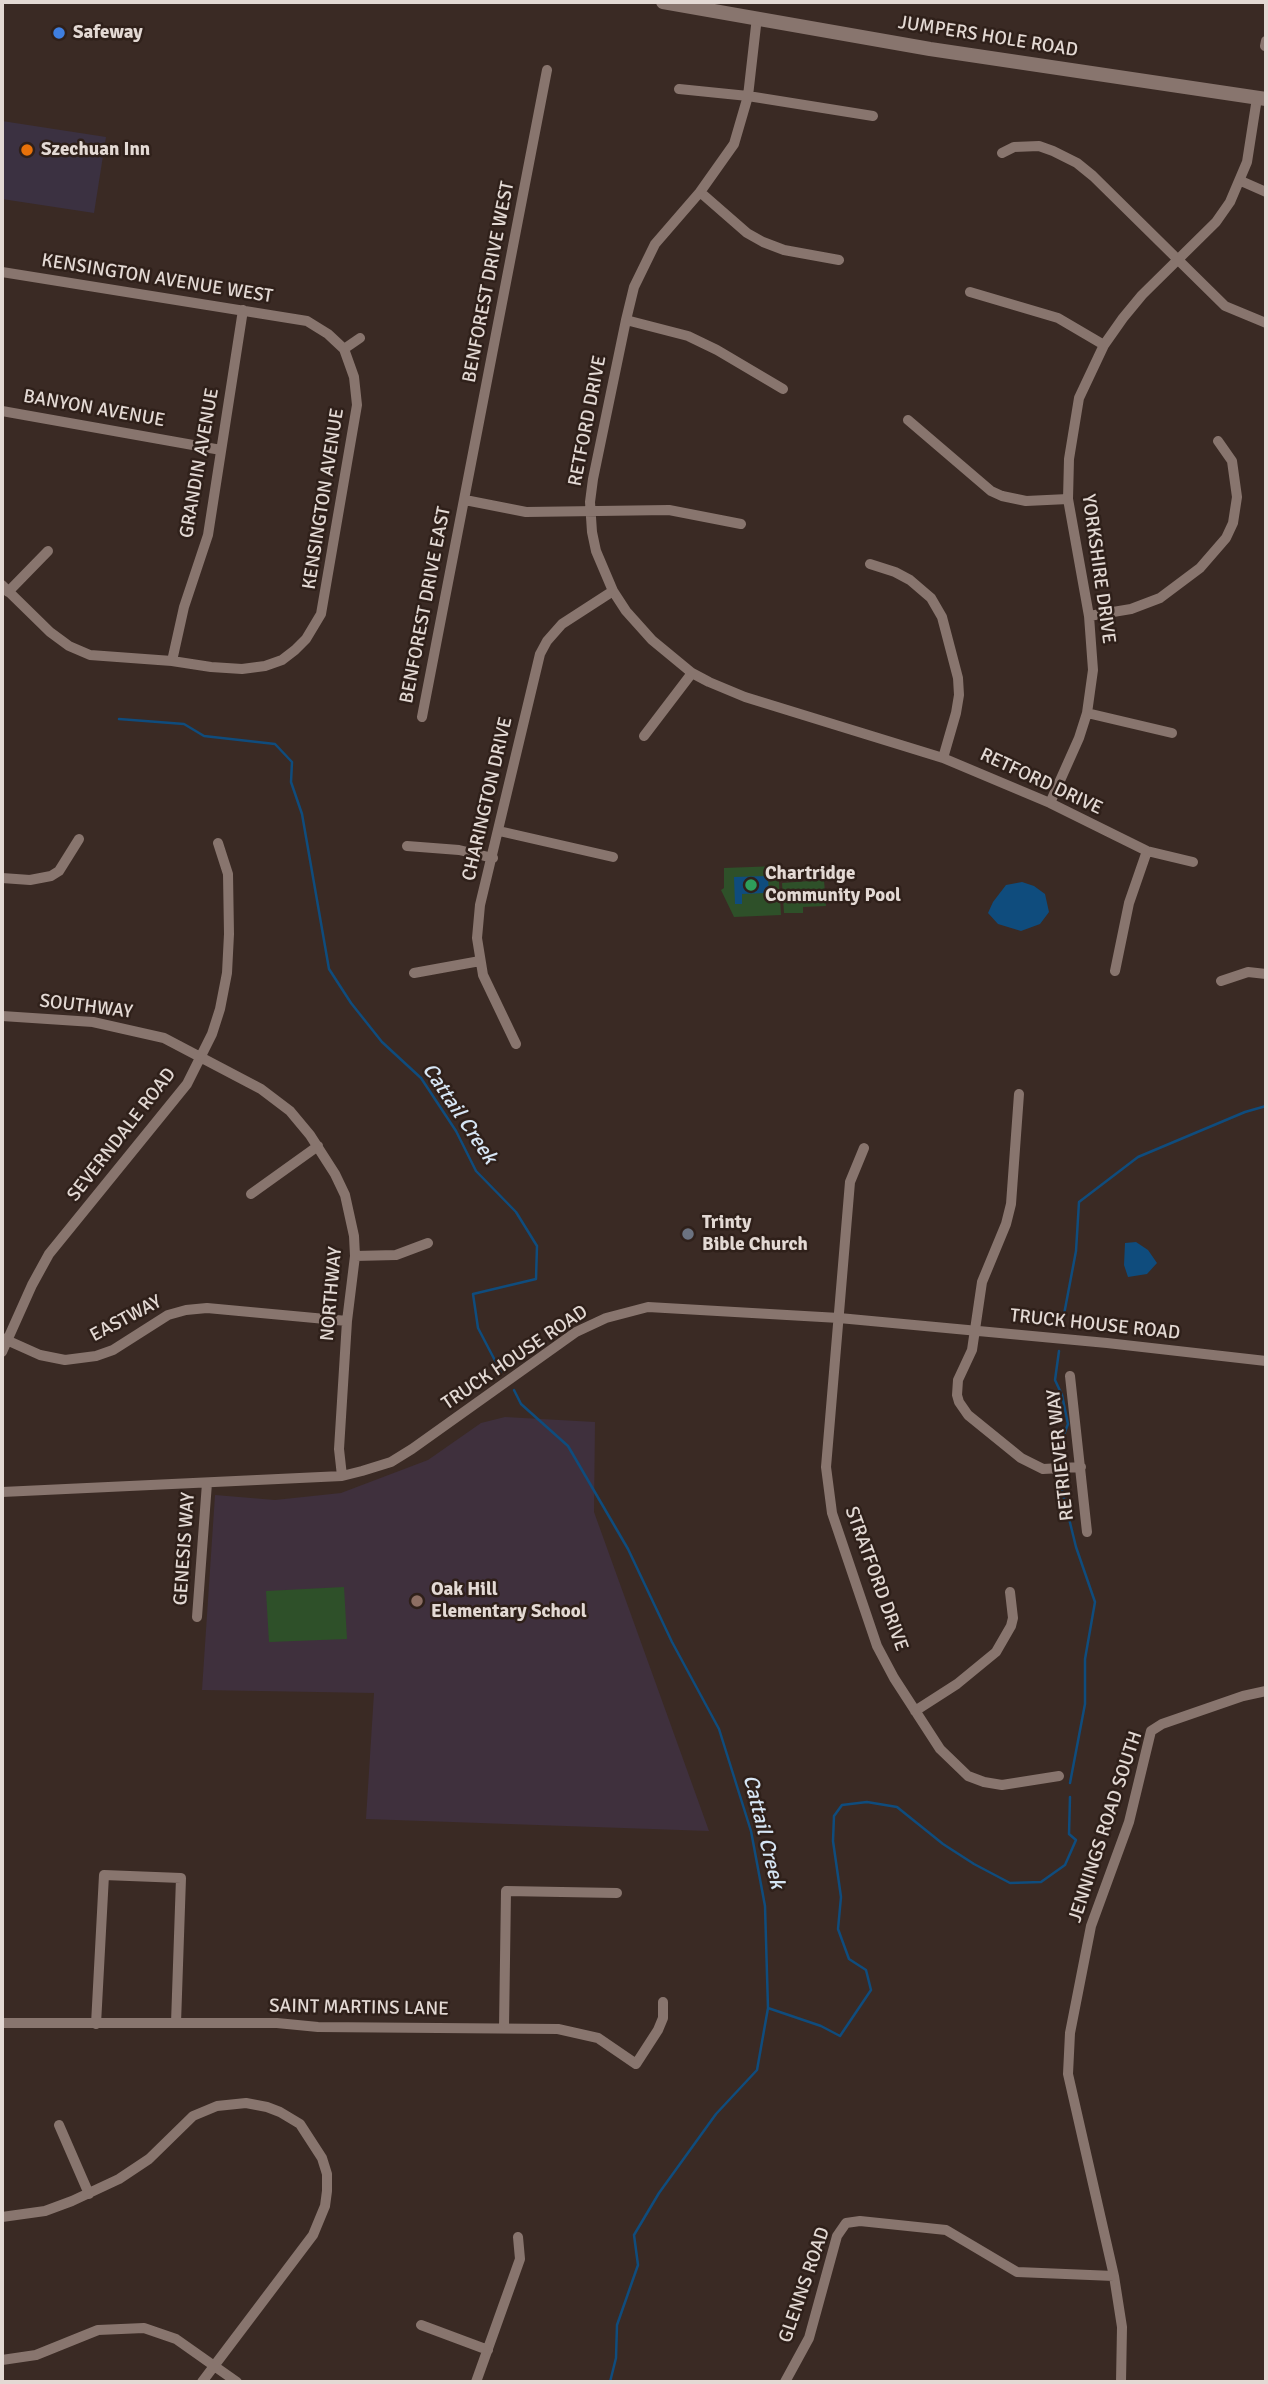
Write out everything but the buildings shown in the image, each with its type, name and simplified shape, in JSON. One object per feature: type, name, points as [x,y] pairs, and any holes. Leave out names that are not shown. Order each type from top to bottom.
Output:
[{"type":"main road","name":"JUMPERS HOLE ROAD","points":[[663,2],[930,49],[1262,98]]},
{"type":"street","name":"RETFORD DRIVE","points":[[757,17],[748,96],[734,144],[700,192],[655,244],[635,287],[626,320],[593,479],[590,512],[596,551],[612,591],[638,625],[692,673],[709,682],[745,697],[943,758],[1049,803],[1147,851],[1193,862]]},
{"type":"street","name":"BENFOREST DRIVE WEST","points":[[465,500],[547,70]]},
{"type":"street","points":[[679,89],[748,96],[873,116]]},
{"type":"street","name":"YORKSHIRE DRIVE","points":[[1049,803],[1079,738],[1087,713],[1093,670],[1089,616],[1068,499],[1069,459],[1079,398],[1104,345],[1142,295],[1216,222],[1241,181],[1262,98]]},
{"type":"street","points":[[1002,153],[1014,147],[1030,145],[1054,151],[1077,163],[1225,306],[1266,323]]},
{"type":"street","points":[[1241,181],[1266,192]]},
{"type":"street","points":[[700,192],[747,233],[764,242],[784,250],[839,260]]},
{"type":"street","name":"KENSINGTON AVENUE WEST","points":[[2,272],[307,321],[328,334],[344,349]]},
{"type":"street","points":[[970,292],[1058,318],[1104,345]]},
{"type":"street","name":"GRANDIN AVENUE","points":[[172,661],[184,607],[208,535],[243,310]]},
{"type":"street","points":[[626,320],[688,336],[783,389]]},
{"type":"street","points":[[344,349],[360,338]]},
{"type":"street","name":"KENSINGTON AVENUE","points":[[172,661],[232,668],[265,666],[282,660],[295,650],[321,614],[357,405],[354,377],[344,349]]},
{"type":"street","name":"BANYON AVENUE","points":[[2,411],[221,450]]},
{"type":"street","points":[[908,420],[991,491],[1027,501],[1068,499]]},
{"type":"street","points":[[1089,616],[1131,609],[1160,598],[1200,568],[1226,538],[1233,523],[1237,497],[1232,461],[1218,441]]},
{"type":"street","points":[[465,500],[526,512],[668,510],[741,524]]},
{"type":"street","name":"BENFOREST DRIVE EAST","points":[[422,717],[465,500]]},
{"type":"street","points":[[48,551],[5,588],[50,632],[78,651],[99,657],[172,661]]},
{"type":"street","points":[[870,564],[910,580],[931,598],[942,617],[958,678],[959,695],[943,758]]},
{"type":"street","name":"CHARINGTON DRIVE","points":[[516,1044],[493,999],[480,961],[477,921],[540,654],[562,624],[612,591]]},
{"type":"street","points":[[644,736],[692,673]]},
{"type":"street","points":[[1087,713],[1172,733]]},
{"type":"street","points":[[499,831],[612,857]]},
{"type":"street","points":[[2,878],[30,880],[51,876],[59,871],[79,839]]},
{"type":"street","name":"SEVERNDALE ROAD","points":[[2,1352],[5,1339],[49,1254],[187,1084],[202,1057],[220,1009],[227,973],[228,874],[218,843]]},
{"type":"street","points":[[407,846],[459,850],[493,858]]},
{"type":"street","points":[[1115,971],[1129,903],[1147,851]]},
{"type":"street","points":[[414,973],[480,961]]},
{"type":"street","points":[[1221,981],[1248,972],[1266,974]]},
{"type":"street","name":"SOUTHWAY","points":[[2,1016],[93,1022],[122,1027],[164,1038],[202,1057]]},
{"type":"street","name":"NORTHWAY","points":[[202,1057],[261,1089],[302,1125],[318,1146],[345,1195],[351,1217],[355,1256],[347,1321],[339,1449],[342,1476]]},
{"type":"street","points":[[1019,1094],[1011,1204],[1006,1224],[982,1282],[972,1350],[956,1386],[958,1402],[1031,1464],[1053,1470],[1081,1468]]},
{"type":"street","points":[[251,1194],[318,1146]]},
{"type":"street","name":"STRATFORD DRIVE","points":[[864,1148],[849,1182],[826,1467],[830,1502],[877,1646],[940,1749],[968,1776],[984,1782],[1002,1784],[1059,1776]]},
{"type":"street","points":[[355,1256],[396,1255],[428,1243]]},
{"type":"street","name":"TRUCK HOUSE ROAD","points":[[2,1492],[342,1476],[391,1462],[576,1332],[632,1310],[667,1306],[976,1330],[1266,1361]]},
{"type":"street","name":"EASTWAY","points":[[5,1339],[40,1355],[65,1360],[96,1356],[113,1350],[168,1315],[186,1310],[207,1308],[347,1321]]},
{"type":"street","name":"RETRIEVER WAY","points":[[1070,1376],[1087,1532]]},
{"type":"street","name":"GENESIS WAY","points":[[197,1617],[207,1483]]},
{"type":"street","points":[[915,1711],[957,1684],[996,1652],[1013,1618],[1010,1592]]},
{"type":"street","name":"JENNINGS ROAD SOUTH","points":[[1121,2382],[1122,2327],[1114,2276],[1068,2074],[1070,2033],[1091,1926],[1129,1822],[1151,1731],[1162,1724],[1243,1696],[1266,1691]]},
{"type":"street","points":[[96,2024],[104,1875],[181,1878],[176,2023]]},
{"type":"street","points":[[504,2028],[506,1891],[617,1893]]},
{"type":"street","name":"SAINT MARTINS LANE","points":[[2,2023],[277,2023],[318,2027],[558,2029],[588,2034],[608,2043],[636,2064],[659,2030],[663,2018],[663,2002]]},
{"type":"street","points":[[2,2217],[45,2211],[119,2179],[149,2159],[193,2116],[216,2106],[246,2103],[267,2106],[300,2124],[314,2142],[327,2174],[325,2206],[313,2235],[202,2382]]},
{"type":"street","points":[[59,2125],[89,2194]]},
{"type":"street","name":"GLENNS ROAD","points":[[785,2382],[809,2338],[837,2236],[846,2223],[860,2221],[946,2230],[1017,2272],[1114,2276]]},
{"type":"street","points":[[476,2382],[520,2259],[518,2237]]},
{"type":"street","points":[[421,2325],[488,2350]]},
{"type":"street","points":[[2,2360],[36,2355],[98,2330],[132,2327],[156,2330],[176,2339],[237,2382]]},
{"type":"shaded area","points":[[2,121],[106,137],[94,213],[2,199]]},
{"type":"shaded area","name":"Oak Hill Elementary School","points":[[505,1417],[595,1422],[594,1512],[709,1831],[366,1819],[374,1693],[202,1690],[215,1495],[275,1500],[341,1493],[428,1460],[481,1423]]},
{"type":"green space","points":[[778,866],[781,915],[734,917],[721,890],[724,888],[724,868]]},
{"type":"green space","points":[[824,880],[826,906],[803,907],[803,913],[784,913],[782,883]]},
{"type":"green space","points":[[344,1587],[347,1639],[269,1642],[266,1591]]},
{"type":"water","name":"Chartridge Community Pool","points":[[768,876],[769,896],[765,893],[742,894],[742,904],[735,904],[734,877]]},
{"type":"water","points":[[1022,882],[1045,894],[1049,912],[1040,924],[1021,931],[998,924],[988,913],[1006,885]]},
{"type":"water","points":[[1136,1242],[1148,1250],[1157,1263],[1147,1274],[1128,1277],[1124,1265],[1125,1243]]},
{"type":"waterway","name":"Cattail Creek","points":[[119,719],[184,724],[204,736],[275,744],[292,762],[291,782],[302,814],[329,969],[351,1003],[382,1042],[421,1078],[456,1131],[476,1171],[516,1212],[537,1246],[536,1279],[473,1294],[478,1328],[501,1372]]},
{"type":"waterway","points":[[1062,1325],[1076,1251],[1079,1202],[1138,1157],[1245,1112],[1266,1106]]},
{"type":"waterway","points":[[1056,1455],[1068,1424],[1062,1395],[1055,1380],[1059,1351]]},
{"type":"waterway","name":"Cattail Creek","points":[[514,1390],[521,1404],[568,1446],[628,1549],[672,1642],[719,1729],[751,1831],[765,1906],[768,2008],[757,2070],[716,2114],[659,2193],[634,2235],[638,2265],[617,2325],[616,2358],[610,2382]]},
{"type":"waterway","points":[[1060,1482],[1076,1547],[1095,1602],[1085,1659],[1085,1704],[1070,1783]]},
{"type":"waterway","points":[[768,2008],[821,2026],[840,2036],[871,1990],[866,1970],[849,1959],[838,1929],[841,1897],[833,1841],[834,1816],[842,1805],[867,1802],[897,1807],[943,1844],[1010,1883],[1041,1882],[1065,1865],[1076,1840],[1069,1834],[1070,1797]]},
{"type":"place","name":"Safeway","points":[[59,33]]},
{"type":"place","name":"Szechuan Inn","points":[[27,150]]},
{"type":"place","name":"Chartridge Community Pool","points":[[751,885]]},
{"type":"place","name":"Trinty Bible Church","points":[[688,1234]]},
{"type":"place","name":"Oak Hill Elementary School","points":[[417,1601]]}]
